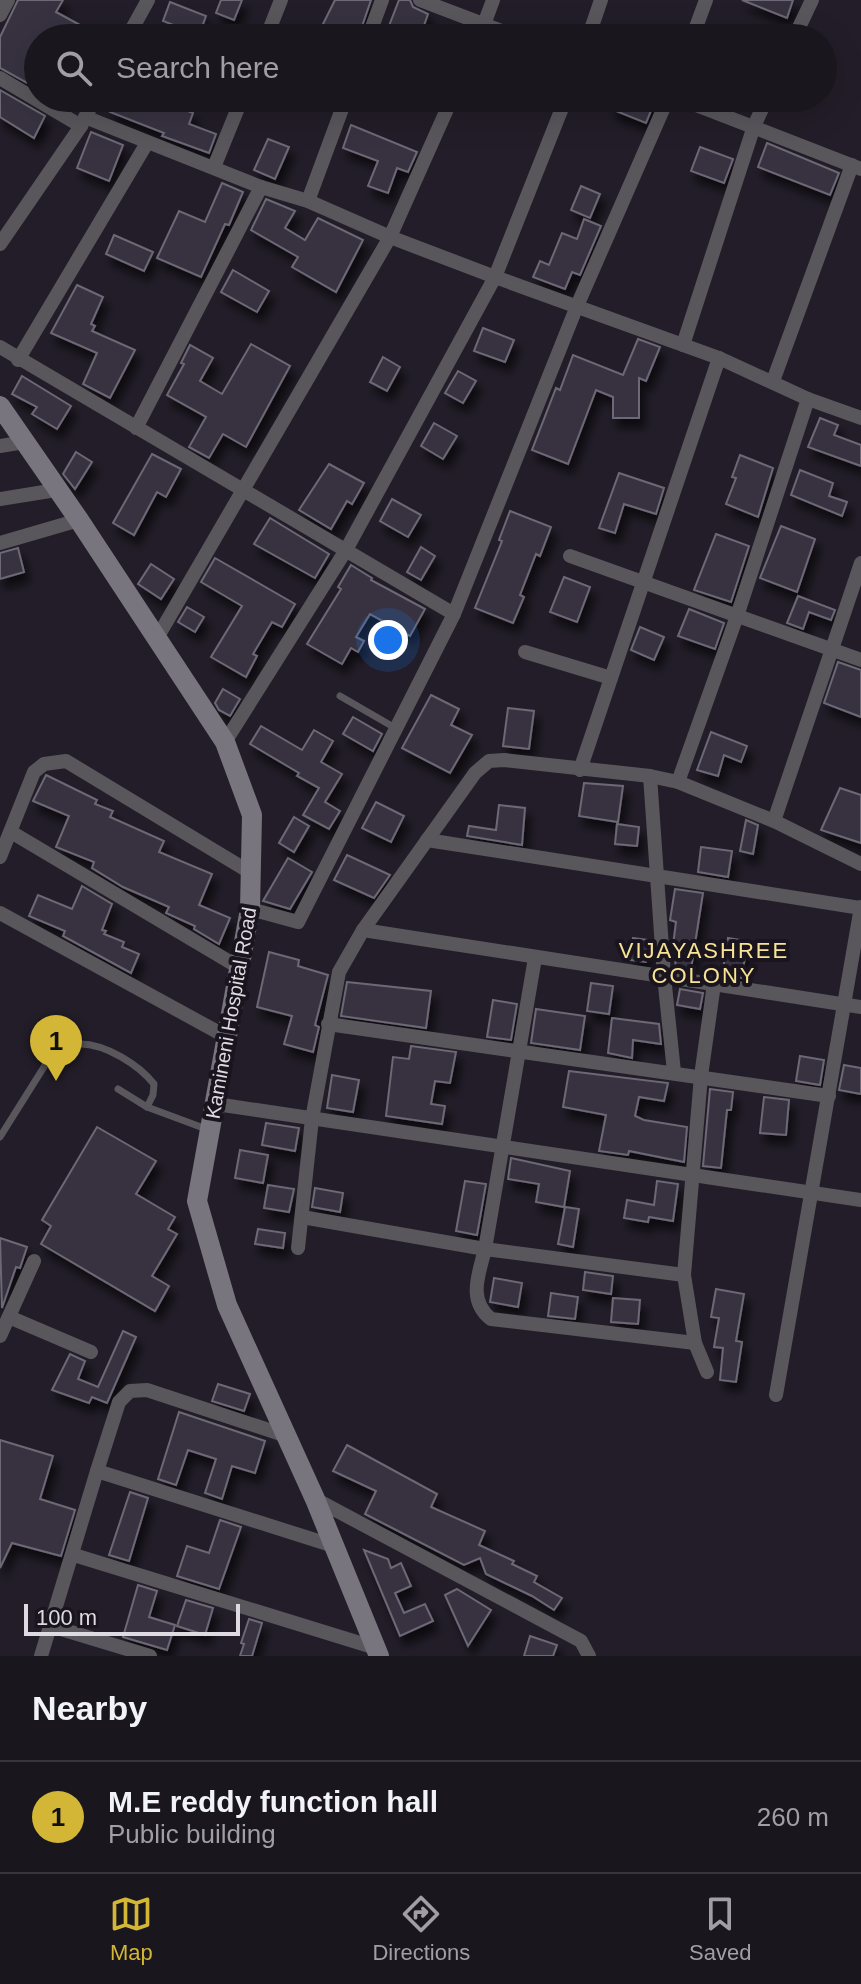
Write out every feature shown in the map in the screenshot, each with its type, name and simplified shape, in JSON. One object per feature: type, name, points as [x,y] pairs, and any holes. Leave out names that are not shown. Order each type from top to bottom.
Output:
[{"type":"street","points":[[0,15],[8,0]]},
{"type":"street","points":[[135,24],[148,0]]},
{"type":"street","points":[[272,24],[281,0]]},
{"type":"street","points":[[373,24],[382,0]]},
{"type":"street","points":[[420,0],[468,24]]},
{"type":"street","points":[[484,24],[493,0]]},
{"type":"street","points":[[593,24],[601,0]]},
{"type":"street","points":[[697,24],[706,0]]},
{"type":"street","points":[[801,24],[812,0]]},
{"type":"street","points":[[0,78],[24,90]]},
{"type":"street","points":[[66,112],[261,187],[308,201],[390,237],[495,277],[719,358],[808,399],[860,414]]},
{"type":"street","points":[[0,244],[88,112]]},
{"type":"street","points":[[214,167],[236,112]]},
{"type":"street","points":[[308,201],[341,112]]},
{"type":"street","points":[[157,638],[390,237],[446,112]]},
{"type":"street","points":[[225,742],[346,550],[495,277],[560,112]]},
{"type":"street","points":[[250,909],[298,922],[454,614],[577,306],[662,112]]},
{"type":"street","points":[[716,112],[856,167],[773,381]]},
{"type":"street","points":[[683,345],[760,112]]},
{"type":"street","points":[[18,360],[147,143]]},
{"type":"street","points":[[136,428],[261,187]]},
{"type":"street","points":[[0,347],[454,614]]},
{"type":"street","points":[[580,770],[719,358]]},
{"type":"street","points":[[678,782],[737,616],[808,399]]},
{"type":"street","name":"Kamineni Hospital Road","points":[[0,406],[225,742],[252,815],[250,909],[197,1201],[227,1305],[315,1499],[378,1652]]},
{"type":"street","points":[[0,446],[24,442]]},
{"type":"street","points":[[0,499],[56,490]]},
{"type":"street","points":[[0,543],[79,520]]},
{"type":"street","points":[[570,556],[861,660]]},
{"type":"street","points":[[774,821],[861,563]]},
{"type":"street","points":[[525,652],[611,678]]},
{"type":"street","points":[[0,857],[34,772],[44,764],[66,761],[253,874]]},
{"type":"street","points":[[298,1248],[312,1119],[339,972],[363,930],[475,773],[489,761],[650,776],[678,782],[774,821],[861,864]]},
{"type":"street","points":[[650,776],[674,1072]]},
{"type":"street","points":[[11,832],[240,968]]},
{"type":"street","points":[[427,840],[861,908],[776,1395]]},
{"type":"street","points":[[0,913],[225,1036]]},
{"type":"street","points":[[363,930],[861,1007]]},
{"type":"street","points":[[535,958],[475,1293],[479,1306],[491,1319],[695,1343]]},
{"type":"street","points":[[707,1372],[695,1343],[684,1275],[701,1076],[714,984]]},
{"type":"street","points":[[328,1024],[829,1096]]},
{"type":"street","points":[[216,1104],[861,1200]]},
{"type":"street","points":[[302,1217],[485,1249],[684,1275]]},
{"type":"street","points":[[0,1336],[34,1261]]},
{"type":"street","points":[[9,1317],[91,1352]]},
{"type":"street","points":[[41,1656],[119,1402],[130,1391],[147,1390],[284,1435]]},
{"type":"street","points":[[97,1471],[334,1546]]},
{"type":"street","points":[[315,1499],[581,1641],[589,1656]]},
{"type":"street","points":[[74,1555],[378,1652]]},
{"type":"street","points":[[51,1626],[150,1656]]},
{"type":"lane","points":[[340,696],[397,729]]},
{"type":"lane","points":[[0,1137],[54,1051],[81,1044],[102,1049],[142,1069],[154,1084],[147,1107]]},
{"type":"lane","points":[[118,1089],[147,1107],[211,1131]]},
{"type":"building","points":[[18,0],[63,0],[56,12],[78,24],[24,24],[24,81],[0,68],[0,37]]},
{"type":"building","points":[[221,0],[242,0],[234,20],[216,13]]},
{"type":"building","points":[[335,0],[371,0],[363,24],[323,24]]},
{"type":"building","points":[[399,0],[410,0],[413,7],[428,14],[425,24],[390,24]]},
{"type":"building","points":[[742,0],[793,0],[787,18]]},
{"type":"building","points":[[170,2],[206,16],[203,24],[171,24],[163,21]]},
{"type":"building","points":[[0,90],[24,104],[24,112],[38,112],[45,116],[34,138],[0,117]]},
{"type":"building","points":[[110,112],[190,112],[193,113],[189,124],[216,134],[209,153],[162,136],[164,133]]},
{"type":"building","points":[[618,112],[650,112],[646,123]]},
{"type":"building","points":[[351,125],[417,152],[408,172],[397,168],[388,193],[368,186],[378,161],[343,148]]},
{"type":"building","points":[[91,132],[123,145],[109,181],[77,168]]},
{"type":"building","points":[[268,139],[289,147],[275,179],[254,170]]},
{"type":"building","points":[[767,143],[839,173],[830,195],[758,167]]},
{"type":"building","points":[[700,147],[733,159],[724,183],[691,171]]},
{"type":"building","points":[[222,183],[243,192],[201,277],[157,258],[179,211],[205,222]]},
{"type":"building","points":[[581,186],[600,194],[590,218],[571,210]]},
{"type":"building","points":[[266,199],[295,211],[285,228],[305,240],[318,218],[363,240],[336,292],[292,267],[298,257],[251,230]]},
{"type":"building","points":[[584,219],[601,226],[580,275],[572,272],[565,289],[533,277],[540,261],[549,265],[562,233],[577,239]]},
{"type":"building","points":[[114,235],[153,252],[144,271],[106,254]]},
{"type":"building","points":[[233,270],[269,291],[257,312],[221,292]]},
{"type":"building","points":[[77,285],[103,297],[91,324],[95,326],[92,331],[135,350],[110,398],[83,384],[97,353],[51,333]]},
{"type":"building","points":[[483,328],[514,340],[505,362],[474,351]]},
{"type":"building","points":[[638,339],[660,347],[646,381],[639,378],[639,418],[613,418],[613,397],[596,390],[568,464],[532,450],[556,388],[560,390],[573,355],[623,375]]},
{"type":"building","points":[[251,344],[290,366],[246,447],[223,434],[209,458],[189,447],[206,417],[167,395],[184,364],[181,363],[190,345],[213,358],[200,381],[222,394]]},
{"type":"building","points":[[383,357],[400,367],[387,391],[370,382]]},
{"type":"building","points":[[458,371],[476,381],[463,403],[445,393]]},
{"type":"building","points":[[22,376],[71,406],[57,429],[32,414],[37,407],[12,394]]},
{"type":"building","points":[[820,418],[838,425],[834,435],[861,445],[861,466],[808,447]]},
{"type":"building","points":[[434,423],[457,436],[443,459],[421,446]]},
{"type":"building","points":[[76,452],[92,462],[75,489],[63,474]]},
{"type":"building","points":[[152,454],[181,469],[166,497],[157,492],[134,535],[113,523]]},
{"type":"building","points":[[740,455],[773,468],[758,517],[726,504],[736,478],[732,477]]},
{"type":"building","points":[[329,464],[364,483],[352,504],[347,501],[331,529],[299,510]]},
{"type":"building","points":[[800,470],[833,483],[829,496],[847,502],[842,516],[791,495]]},
{"type":"building","points":[[619,473],[664,488],[656,514],[624,504],[615,533],[599,528]]},
{"type":"building","points":[[392,499],[421,515],[408,537],[380,521]]},
{"type":"building","points":[[510,511],[551,527],[540,556],[536,554],[513,623],[475,608],[502,541],[499,540]]},
{"type":"building","points":[[270,518],[329,554],[315,578],[254,544]]},
{"type":"building","points":[[781,526],[815,539],[797,592],[760,578]]},
{"type":"building","points":[[716,534],[749,546],[731,602],[694,590]]},
{"type":"building","points":[[421,547],[435,556],[421,580],[407,572]]},
{"type":"building","points":[[18,548],[24,572],[0,579],[0,553]]},
{"type":"building","points":[[215,558],[295,604],[282,627],[272,622],[253,654],[257,656],[246,677],[211,657],[242,606],[201,582]]},
{"type":"building","points":[[151,564],[174,579],[161,599],[138,584]]},
{"type":"building","points":[[351,565],[371,580],[425,609],[410,636],[370,614],[356,637],[364,641],[358,652],[351,648],[342,664],[307,644],[341,589],[338,587]]},
{"type":"building","points":[[564,577],[590,587],[577,622],[550,612]]},
{"type":"building","points":[[798,596],[835,610],[831,620],[809,612],[803,629],[787,623]]},
{"type":"building","points":[[187,607],[204,617],[195,632],[178,622]]},
{"type":"building","points":[[689,609],[724,623],[715,649],[678,636]]},
{"type":"building","points":[[640,627],[664,637],[654,660],[631,650]]},
{"type":"building","points":[[838,662],[861,670],[861,717],[824,703]]},
{"type":"building","points":[[223,689],[240,699],[230,716],[219,710],[215,703]]},
{"type":"building","points":[[431,695],[459,709],[451,725],[472,735],[450,773],[402,748]]},
{"type":"building","points":[[508,708],[534,711],[529,749],[503,746]]},
{"type":"building","points":[[353,717],[382,734],[373,751],[343,734]]},
{"type":"building","points":[[261,726],[302,750],[314,730],[333,741],[321,762],[342,774],[325,802],[340,811],[329,829],[303,815],[319,788],[250,744]]},
{"type":"building","points":[[711,732],[747,746],[741,762],[724,755],[718,776],[697,770]]},
{"type":"building","points":[[46,775],[97,800],[95,804],[113,811],[110,817],[164,841],[159,852],[212,874],[199,905],[230,918],[219,944],[194,929],[195,926],[166,913],[169,907],[123,887],[92,868],[94,862],[56,847],[69,816],[33,801]]},
{"type":"building","points":[[584,783],[623,786],[618,822],[579,816]]},
{"type":"building","points":[[840,788],[861,795],[861,843],[821,830]]},
{"type":"building","points":[[376,802],[404,816],[391,842],[362,828]]},
{"type":"building","points":[[499,805],[525,808],[522,845],[467,836],[469,826],[496,830]]},
{"type":"building","points":[[294,817],[309,826],[294,852],[279,843]]},
{"type":"building","points":[[746,820],[758,825],[753,854],[740,851]]},
{"type":"building","points":[[617,824],[639,827],[637,846],[615,844]]},
{"type":"building","points":[[701,847],[732,851],[728,877],[698,872]]},
{"type":"building","points":[[347,855],[390,875],[374,898],[334,880]]},
{"type":"building","points":[[288,858],[312,872],[290,909],[263,901]]},
{"type":"building","points":[[82,886],[112,904],[102,930],[106,931],[104,934],[124,942],[122,947],[139,954],[131,973],[63,936],[65,931],[29,916],[38,895],[72,909]]},
{"type":"building","points":[[675,889],[703,893],[691,969],[675,966],[678,946],[673,945],[676,922],[670,920]]},
{"type":"building","points":[[633,938],[649,940],[646,962],[630,960]]},
{"type":"building","points":[[728,938],[747,941],[742,978],[722,975]]},
{"type":"building","points":[[269,952],[299,960],[298,966],[328,975],[315,1025],[319,1027],[313,1052],[284,1044],[292,1016],[257,1007]]},
{"type":"building","points":[[347,982],[431,991],[426,1028],[341,1016]]},
{"type":"building","points":[[591,983],[613,986],[609,1014],[587,1011]]},
{"type":"building","points":[[680,989],[703,993],[700,1009],[677,1005]]},
{"type":"building","points":[[493,1000],[517,1004],[511,1040],[487,1037]]},
{"type":"building","points":[[536,1009],[585,1016],[580,1050],[531,1043]]},
{"type":"building","points":[[612,1018],[659,1024],[661,1044],[633,1040],[632,1058],[608,1053]]},
{"type":"building","points":[[411,1046],[456,1052],[450,1083],[435,1081],[431,1104],[445,1106],[442,1124],[386,1116],[393,1057],[409,1059]]},
{"type":"building","points":[[800,1056],[824,1060],[820,1085],[796,1081]]},
{"type":"building","points":[[844,1065],[861,1068],[861,1094],[839,1090]]},
{"type":"building","points":[[569,1071],[668,1083],[664,1101],[639,1097],[635,1116],[687,1127],[684,1162],[629,1151],[628,1155],[599,1151],[606,1115],[563,1107]]},
{"type":"building","points":[[332,1075],[359,1080],[353,1112],[327,1108]]},
{"type":"building","points":[[710,1089],[733,1092],[731,1110],[727,1110],[721,1168],[703,1166]]},
{"type":"building","points":[[764,1097],[789,1100],[786,1135],[760,1133]]},
{"type":"building","points":[[266,1123],[299,1128],[295,1151],[262,1145]]},
{"type":"building","points":[[97,1127],[156,1161],[136,1194],[175,1217],[168,1229],[177,1234],[152,1276],[169,1286],[155,1311],[41,1244],[51,1226],[42,1220]]},
{"type":"building","points":[[240,1150],[268,1155],[263,1183],[235,1178]]},
{"type":"building","points":[[511,1158],[570,1171],[564,1207],[536,1202],[539,1184],[508,1179]]},
{"type":"building","points":[[465,1181],[486,1184],[477,1235],[456,1231]]},
{"type":"building","points":[[657,1181],[678,1184],[673,1221],[649,1217],[648,1222],[624,1218],[627,1200],[654,1205]]},
{"type":"building","points":[[268,1185],[294,1189],[289,1212],[264,1208]]},
{"type":"building","points":[[315,1188],[343,1193],[340,1212],[312,1207]]},
{"type":"building","points":[[565,1207],[579,1209],[573,1247],[558,1244]]},
{"type":"building","points":[[258,1229],[285,1233],[283,1248],[255,1244]]},
{"type":"building","points":[[0,1238],[27,1247],[20,1268],[16,1267],[2,1308]]},
{"type":"building","points":[[585,1272],[613,1276],[611,1294],[583,1290]]},
{"type":"building","points":[[494,1278],[522,1283],[518,1307],[490,1302]]},
{"type":"building","points":[[716,1289],[744,1294],[736,1341],[742,1342],[736,1382],[720,1380],[723,1348],[714,1347],[719,1318],[711,1317]]},
{"type":"building","points":[[551,1293],[578,1297],[575,1319],[548,1316]]},
{"type":"building","points":[[613,1298],[640,1300],[638,1324],[611,1322]]},
{"type":"building","points":[[123,1331],[136,1337],[107,1403],[92,1397],[89,1403],[52,1390],[70,1354],[85,1361],[78,1379],[98,1387]]},
{"type":"building","points":[[218,1384],[250,1394],[244,1411],[212,1401]]},
{"type":"building","points":[[179,1412],[265,1441],[255,1473],[232,1466],[222,1499],[205,1493],[216,1459],[188,1450],[176,1485],[158,1479]]},
{"type":"building","points":[[0,1440],[53,1456],[40,1499],[75,1510],[61,1556],[12,1543],[0,1568]]},
{"type":"building","points":[[347,1445],[437,1494],[431,1507],[485,1531],[479,1545],[514,1561],[512,1564],[537,1576],[534,1582],[562,1598],[554,1610],[486,1574],[480,1558],[464,1565],[365,1514],[376,1491],[333,1471]]},
{"type":"building","points":[[130,1492],[148,1498],[129,1561],[109,1555]]},
{"type":"building","points":[[220,1520],[241,1527],[219,1589],[177,1576],[187,1546],[209,1553]]},
{"type":"building","points":[[364,1550],[388,1559],[391,1568],[401,1563],[411,1586],[395,1593],[404,1613],[425,1604],[433,1621],[400,1636]]},
{"type":"building","points":[[138,1585],[157,1591],[149,1617],[175,1625],[167,1650],[123,1637]]},
{"type":"building","points":[[457,1589],[491,1610],[468,1646],[445,1595]]},
{"type":"building","points":[[186,1600],[213,1608],[205,1635],[177,1626]]},
{"type":"building","points":[[249,1619],[262,1623],[252,1656],[240,1656],[244,1644],[241,1643]]},
{"type":"building","points":[[530,1636],[557,1645],[553,1656],[524,1656]]},
{"type":"place","name":"M.E reddy function hall","points":[[56,1081]]},
{"type":"district","name":"VIJAYASHREE COLONY","points":[[704,962]]}]
